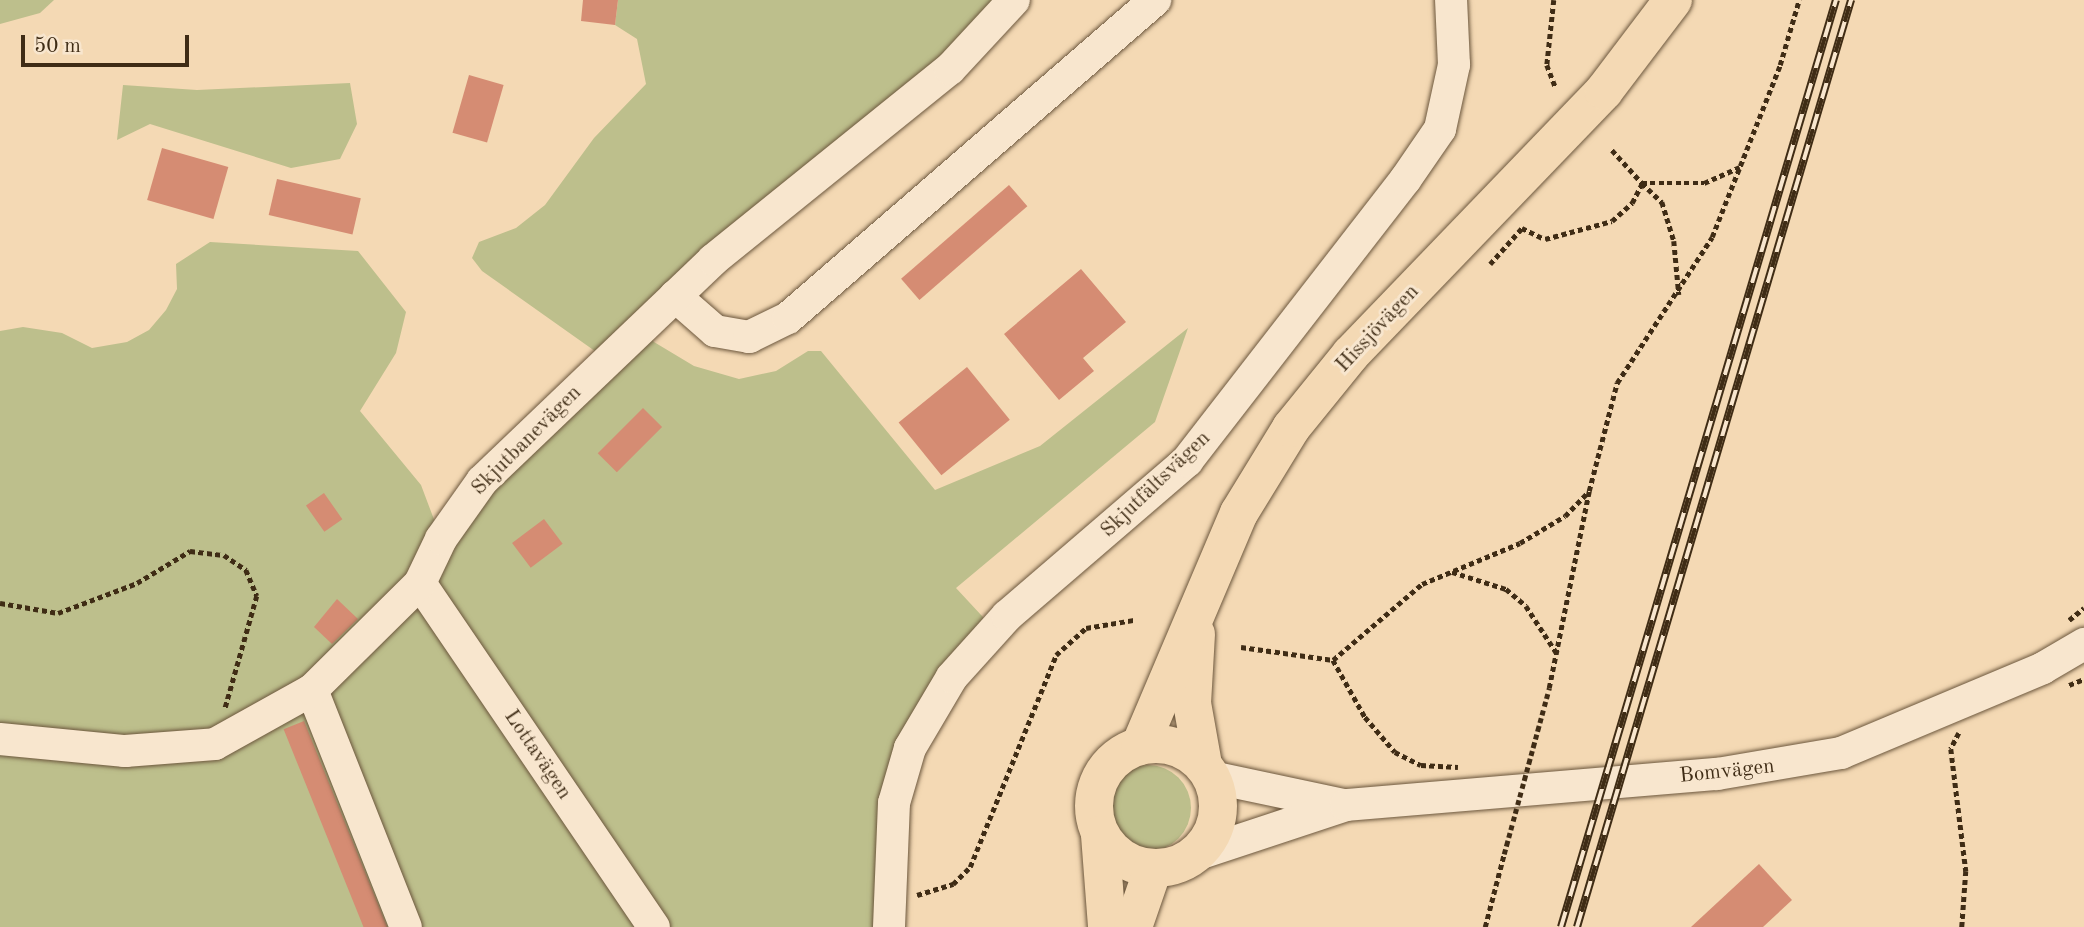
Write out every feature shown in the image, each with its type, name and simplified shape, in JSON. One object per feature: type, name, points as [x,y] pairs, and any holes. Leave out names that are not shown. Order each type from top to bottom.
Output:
[{"type":"main road","name":"Hissjövägen","points":[[1604,91],[1646,0]]},
{"type":"main road","name":"Hissjövägen","points":[[1140,746],[1197,600],[1239,513],[1291,428],[1351,354],[1604,91],[1673,0]]},
{"type":"main road","name":"Hissjövägen","points":[[1197,600],[1192,703],[1208,771]]},
{"type":"main road","points":[[1100,835],[1117,856],[1153,869],[1177,866],[1198,854],[1219,813],[1208,771],[1190,753],[1161,744],[1140,746],[1107,766],[1097,784],[1093,810],[1100,835],[1107,927]]},
{"type":"main road","points":[[1133,927],[1153,869]]},
{"type":"street","name":"Skjutbanevägen","points":[[0,739],[137,751],[215,744],[312,690],[420,583],[441,539],[482,481],[675,296],[950,69],[1014,0]]},
{"type":"street","points":[[675,296],[715,331],[749,337],[788,318],[1156,0]]},
{"type":"street","name":"Skjutfältsvägen","points":[[888,912],[894,803],[911,748],[952,677],[1007,616],[1186,461],[1405,180],[1440,129],[1454,65],[1451,0]]},
{"type":"street","name":"Lottavägen","points":[[420,583],[654,927]]},
{"type":"street","name":"Bomvägen","points":[[1198,854],[1346,805],[1717,774],[1841,753],[2043,668],[2073,634]]},
{"type":"street","points":[[312,690],[406,927]]},
{"type":"street","name":"Bomvägen","points":[[1208,771],[1346,805]]},
{"type":"path","points":[[1554,0],[1547,65],[1556,88]]},
{"type":"path","points":[[1485,927],[1549,688],[1588,491],[1617,383],[1679,295],[1712,237],[1741,166],[1799,0]]},
{"type":"path","points":[[1612,150],[1662,202],[1674,241],[1679,295]]},
{"type":"path","points":[[1642,183],[1704,183],[1741,166]]},
{"type":"path","points":[[1490,264],[1522,228],[1545,239],[1612,221],[1632,203],[1642,183]]},
{"type":"path","points":[[1241,646],[1333,660],[1422,584],[1520,543],[1565,516],[1588,491]]},
{"type":"path","points":[[0,603],[58,613],[136,583],[190,551],[224,555],[246,569],[257,596],[215,744]]},
{"type":"path","points":[[1450,572],[1506,589],[1526,606],[1557,653]]},
{"type":"path","points":[[2073,634],[2084,608]]},
{"type":"path","points":[[888,912],[953,884],[970,867],[1056,655],[1086,628],[1134,620]]},
{"type":"path","points":[[1333,660],[1365,717],[1395,752],[1420,765],[1462,766]]},
{"type":"path","points":[[2063,687],[2084,679]]},
{"type":"path","points":[[1962,927],[1966,871],[1951,749],[1965,727]]},
{"type":"path","points":[[1514,764],[1540,762]]},
{"type":"green space","points":[[0,0],[54,0],[40,13],[0,24]]},
{"type":"green space","points":[[618,0],[1014,0],[642,327],[654,342],[694,366],[739,379],[776,371],[808,351],[821,351],[935,490],[1040,446],[1188,328],[1155,422],[956,588],[995,630],[910,748],[889,927],[0,927],[0,331],[23,327],[62,333],[92,348],[127,342],[149,330],[166,310],[177,289],[176,264],[210,242],[358,251],[406,312],[396,353],[360,411],[421,485],[441,538],[616,366],[482,271],[472,258],[479,242],[516,228],[545,205],[594,138],[646,84],[637,39],[615,25]]},
{"type":"green space","points":[[350,83],[357,124],[340,159],[291,168],[150,124],[117,140],[123,85],[197,90]]},
{"type":"green space","points":[[1148,765],[1172,772],[1184,784],[1191,808],[1184,832],[1172,844],[1148,851],[1124,844],[1112,832],[1105,808],[1112,784],[1124,772]]},
{"type":"building","points":[[583,0],[618,0],[615,25],[581,21]]},
{"type":"building","points":[[469,75],[504,85],[487,143],[452,133]]},
{"type":"building","points":[[162,148],[228,167],[213,219],[147,200]]},
{"type":"building","points":[[277,179],[361,198],[352,234],[269,215]]},
{"type":"building","points":[[1009,185],[1027,206],[919,300],[901,279]]},
{"type":"building","points":[[1081,269],[1126,322],[1083,358],[1094,371],[1059,400],[1004,334]]},
{"type":"building","points":[[967,367],[1010,420],[941,475],[899,422]]},
{"type":"building","points":[[643,408],[662,427],[617,472],[598,453]]},
{"type":"building","points":[[324,493],[342,519],[324,532],[306,506]]},
{"type":"building","points":[[544,519],[563,544],[531,568],[512,543]]},
{"type":"building","points":[[337,599],[358,619],[332,644],[314,627]]},
{"type":"building","points":[[304,721],[387,927],[364,927],[284,729]]},
{"type":"building","points":[[1759,864],[1792,900],[1763,927],[1691,927]]},
{"type":"railway","points":[[1561,927],[1836,0]]},
{"type":"railway","points":[[1577,927],[1851,0]]}]
